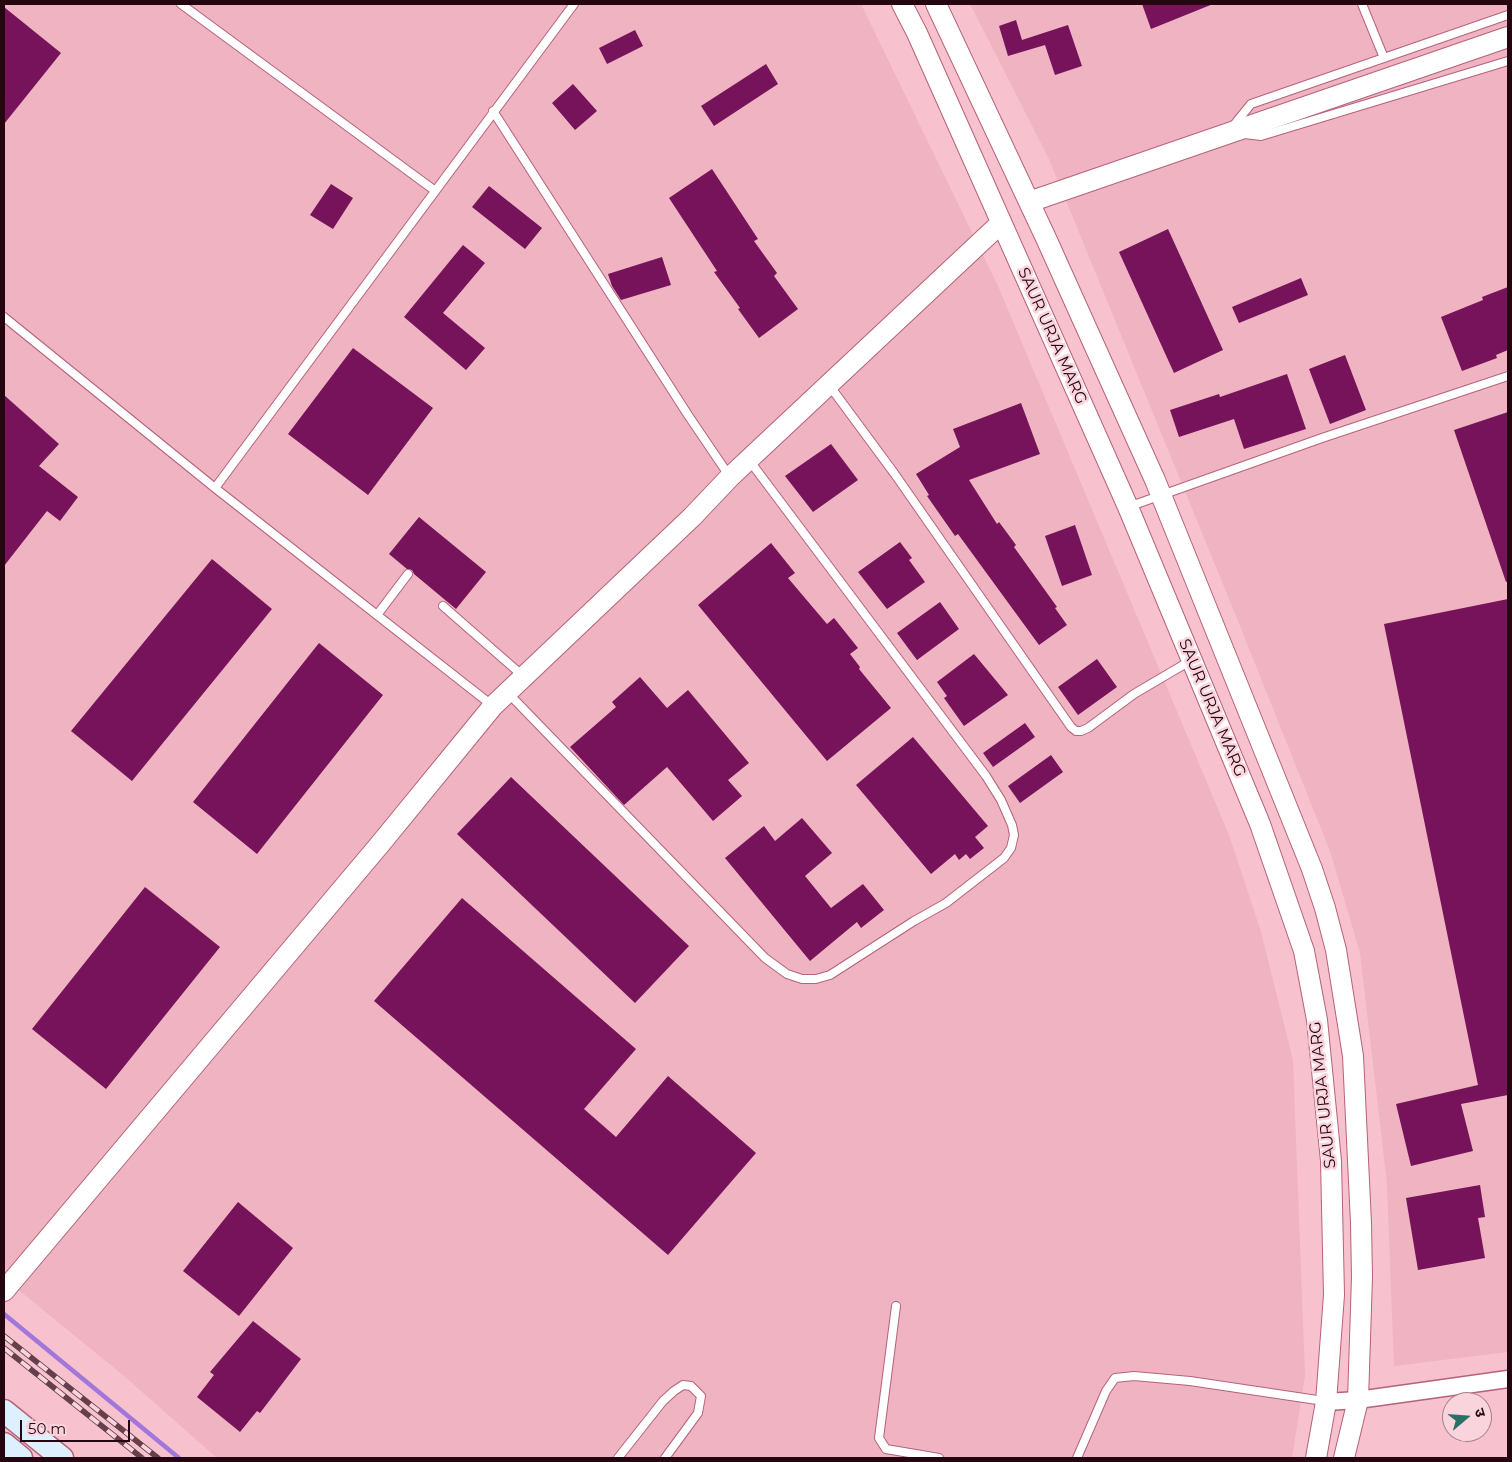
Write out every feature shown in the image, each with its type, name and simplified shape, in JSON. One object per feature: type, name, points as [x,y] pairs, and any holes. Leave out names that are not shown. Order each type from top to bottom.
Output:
[{"type":"main road","points":[[4,1411],[62,1458]]},
{"type":"main road","points":[[4,1444],[21,1458]]},
{"type":"street","name":"SAUR URJA MARG","points":[[902,4],[1128,507],[1260,824],[1304,950],[1316,1020],[1331,1170],[1334,1295],[1326,1402],[1316,1458]]},
{"type":"street","name":"SAUR URJA MARG","points":[[936,4],[1029,202],[1161,496],[1312,869],[1325,908],[1336,950],[1353,1056],[1361,1223],[1362,1277],[1358,1400],[1344,1458]]},
{"type":"street","points":[[1029,202],[1508,37]]},
{"type":"street","points":[[4,1291],[500,699],[692,517],[730,477],[1002,223]]},
{"type":"street","points":[[1316,1020],[1347,1014]]},
{"type":"street","points":[[1326,1402],[1358,1400],[1508,1379]]},
{"type":"lane","points":[[181,4],[434,190]]},
{"type":"lane","points":[[215,488],[434,190],[574,4]]},
{"type":"lane","points":[[1362,4],[1384,58]]},
{"type":"lane","points":[[1229,133],[1251,104],[1508,15]]},
{"type":"lane","points":[[1229,133],[1260,136],[1508,61]]},
{"type":"lane","points":[[493,111],[688,415],[730,477]]},
{"type":"lane","points":[[4,316],[215,488],[377,615],[500,699],[765,958],[787,974],[802,979],[816,979],[830,975],[914,921],[946,903],[1004,858],[1011,848],[1014,835],[1002,800],[992,784],[749,460]]},
{"type":"lane","points":[[1128,507],[1322,438],[1508,376]]},
{"type":"lane","points":[[830,385],[894,473],[1071,727],[1081,731],[1088,728],[1134,694],[1192,660]]},
{"type":"lane","points":[[377,615],[408,574]]},
{"type":"lane","points":[[444,606],[524,677]]},
{"type":"lane","points":[[896,1306],[879,1438],[886,1449],[939,1458]]},
{"type":"lane","points":[[1077,1458],[1106,1391],[1115,1378],[1134,1376],[1190,1381],[1326,1402]]},
{"type":"lane","points":[[618,1458],[663,1400],[683,1385],[691,1386],[701,1396],[698,1412],[665,1458]]},
{"type":"shaded area","points":[[4,4],[861,4],[998,286],[1229,835],[1261,932],[1293,1060],[1305,1376],[1292,1458],[217,1458],[124,1376],[4,1278]]},
{"type":"shaded area","points":[[970,4],[1508,4],[1508,1352],[1394,1366],[1387,1184],[1360,953],[1330,851],[1049,159]]},
{"type":"building","points":[[1142,4],[1213,4],[1151,29]]},
{"type":"building","points":[[4,7],[61,53],[4,124]]},
{"type":"building","points":[[1016,20],[1022,40],[1068,25],[1082,66],[1055,75],[1045,45],[1008,56],[999,26]]},
{"type":"building","points":[[635,30],[643,46],[607,64],[599,48]]},
{"type":"building","points":[[766,64],[778,84],[714,126],[701,106]]},
{"type":"building","points":[[573,84],[597,111],[575,130],[552,103]]},
{"type":"building","points":[[712,169],[758,239],[754,241],[777,273],[774,276],[798,309],[759,338],[714,272],[717,271],[669,198]]},
{"type":"building","points":[[331,184],[353,198],[333,229],[310,215]]},
{"type":"building","points":[[489,186],[542,228],[525,249],[472,207]]},
{"type":"building","points":[[1168,229],[1223,350],[1174,373],[1119,252]]},
{"type":"building","points":[[463,245],[485,263],[443,313],[485,348],[466,370],[404,317]]},
{"type":"building","points":[[662,257],[671,285],[621,300],[612,286],[608,274]]},
{"type":"building","points":[[1301,278],[1308,295],[1239,323],[1232,307]]},
{"type":"building","points":[[1508,287],[1508,350],[1496,355],[1497,358],[1462,371],[1441,317],[1483,300],[1482,297]]},
{"type":"building","points":[[353,348],[433,408],[368,495],[288,434]]},
{"type":"building","points":[[1345,355],[1366,410],[1330,424],[1309,369]]},
{"type":"building","points":[[1287,374],[1306,429],[1244,449],[1234,419],[1179,437],[1170,410],[1219,394],[1220,397]]},
{"type":"building","points":[[4,395],[59,444],[39,466],[78,497],[60,521],[47,511],[4,566]]},
{"type":"building","points":[[1021,403],[1040,454],[969,480],[997,524],[999,522],[1016,545],[1014,547],[1057,607],[1055,608],[1067,625],[1039,645],[958,534],[955,536],[927,496],[929,495],[916,474],[960,447],[953,429]]},
{"type":"building","points":[[1508,412],[1508,581],[1506,582],[1454,430]]},
{"type":"building","points":[[831,444],[858,480],[813,512],[785,476]]},
{"type":"building","points":[[419,517],[486,572],[456,609],[414,574],[412,570],[407,569],[389,554]]},
{"type":"building","points":[[1075,525],[1092,575],[1062,586],[1045,536]]},
{"type":"building","points":[[900,542],[912,558],[909,560],[925,582],[887,609],[858,572]]},
{"type":"building","points":[[771,543],[795,573],[788,578],[827,624],[834,618],[858,648],[850,654],[860,667],[859,669],[891,708],[827,761],[698,605]]},
{"type":"building","points":[[212,559],[272,609],[132,781],[71,731]]},
{"type":"building","points":[[1508,599],[1508,1095],[1461,1104],[1473,1151],[1411,1166],[1396,1104],[1478,1085],[1384,624]]},
{"type":"building","points":[[940,602],[959,629],[917,660],[897,633]]},
{"type":"building","points":[[319,643],[383,695],[257,854],[193,802]]},
{"type":"building","points":[[974,654],[1008,695],[964,726],[944,698],[947,696],[937,682]]},
{"type":"building","points":[[1097,659],[1117,687],[1078,715],[1058,687]]},
{"type":"building","points":[[640,677],[667,708],[688,690],[749,763],[728,780],[742,796],[713,821],[667,767],[624,805],[570,747],[616,707],[612,702]]},
{"type":"building","points":[[1025,723],[1035,737],[993,767],[983,753]]},
{"type":"building","points":[[913,737],[988,826],[975,837],[984,848],[970,859],[966,854],[959,860],[955,854],[931,874],[856,785]]},
{"type":"building","points":[[1051,755],[1063,772],[1020,803],[1008,786]]},
{"type":"building","points":[[511,777],[689,946],[635,1003],[457,834]]},
{"type":"building","points":[[802,818],[832,853],[805,876],[831,908],[863,884],[884,910],[861,928],[857,922],[810,961],[725,858],[764,826],[775,841]]},
{"type":"building","points":[[145,887],[220,947],[106,1089],[32,1029]]},
{"type":"building","points":[[462,898],[636,1049],[584,1109],[616,1137],[668,1076],[756,1153],[668,1255],[374,1001]]},
{"type":"building","points":[[1480,1185],[1485,1217],[1478,1218],[1485,1258],[1418,1270],[1406,1198]]},
{"type":"building","points":[[238,1202],[293,1248],[239,1316],[183,1271]]},
{"type":"building","points":[[253,1321],[301,1359],[260,1413],[257,1411],[240,1432],[197,1397],[214,1375],[210,1372]]},
{"type":"waterway","points":[[4,1314],[179,1458]]},
{"type":"railway","points":[[4,1336],[158,1458]]},
{"type":"railway","points":[[4,1348],[142,1458]]}]
